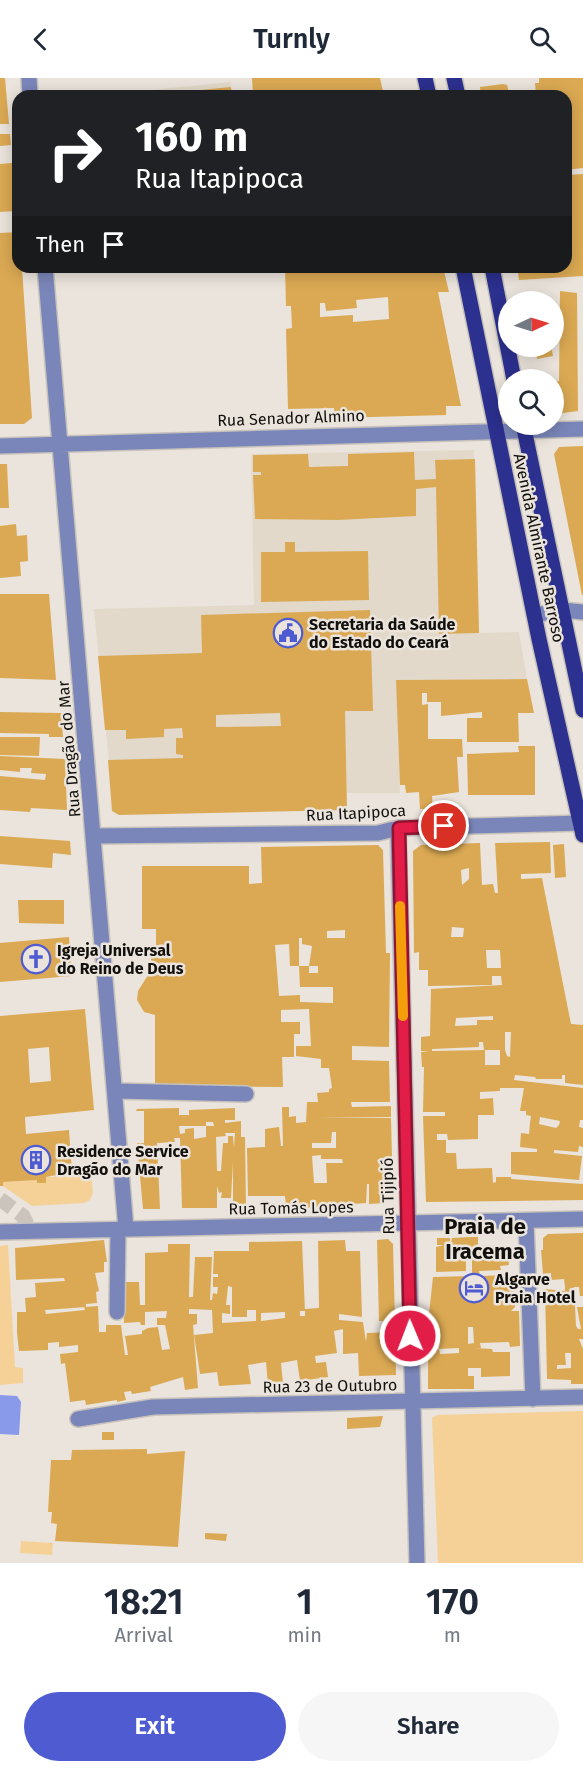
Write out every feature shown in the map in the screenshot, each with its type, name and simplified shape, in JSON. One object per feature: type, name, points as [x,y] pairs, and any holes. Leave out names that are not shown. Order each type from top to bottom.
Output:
[{"type":"main road","name":"Avenida Almirante Barroso","points":[[465,273],[534,615],[582,827]]},
{"type":"main road","points":[[493,273],[512,369]]},
{"type":"main road","name":"Avenida Almirante Barroso","points":[[526,435],[583,710]]},
{"type":"street","name":"Rua Dragão do Mar","points":[[46,273],[115,1091],[122,1229],[117,1312]]},
{"type":"street","name":"Rua Senador Almino","points":[[564,428],[583,429]]},
{"type":"street","name":"Rua Senador Almino","points":[[0,446],[497,429]]},
{"type":"street","points":[[534,615],[562,610],[583,612]]},
{"type":"street","name":"Rua Itapipoca","points":[[95,836],[378,833],[399,828],[582,827]]},
{"type":"street","name":"Rua Tijipió","points":[[399,828],[411,1403],[417,1563]]},
{"type":"street","points":[[115,1091],[246,1094]]},
{"type":"street","name":"Rua Tomás Lopes","points":[[0,1232],[583,1219]]},
{"type":"street","points":[[526,1222],[533,1399]]},
{"type":"street","name":"Rua 23 de Outubro","points":[[78,1419],[153,1407],[411,1403],[583,1397]]},
{"type":"shaded area","points":[[230,82],[231,90],[152,90]]},
{"type":"shaded area","name":"Secretaria da Saúde do Estado do Ceará","points":[[474,450],[479,633],[519,632],[527,679],[397,680],[400,793],[347,793],[114,813],[94,609],[254,605],[251,454]]},
{"type":"shaded area","points":[[91,1172],[93,1193],[90,1200],[84,1203],[32,1206],[3,1186],[3,1182],[37,1180],[38,1183],[46,1183],[46,1177],[54,1177],[55,1173]]},
{"type":"shaded area","points":[[8,1245],[15,1367],[23,1368],[23,1383],[0,1385],[0,1246]]},
{"type":"shaded area","points":[[583,1411],[583,1563],[438,1563],[432,1418],[437,1415]]},
{"type":"shaded area","points":[[21,1541],[53,1543],[52,1555],[20,1553]]},
{"type":"water","points":[[0,1395],[17,1396],[21,1402],[19,1435],[0,1434]]},
{"type":"building","points":[[0,78],[5,78],[9,124],[0,124]]},
{"type":"building","points":[[252,78],[380,78],[383,90],[253,90]]},
{"type":"building","points":[[539,78],[583,78],[583,168],[572,169],[572,90],[536,90],[535,83],[539,83]]},
{"type":"building","points":[[503,84],[507,85],[508,90],[480,90],[480,87]]},
{"type":"building","points":[[231,87],[231,90],[201,90]]},
{"type":"building","points":[[0,134],[10,134],[11,145],[0,146]]},
{"type":"building","points":[[12,163],[12,211],[0,212],[0,164]]},
{"type":"building","points":[[583,174],[583,276],[519,280],[518,273],[572,273],[572,175]]},
{"type":"building","points":[[12,232],[12,273],[22,273],[32,418],[24,424],[0,424],[0,233]]},
{"type":"building","points":[[285,273],[444,273],[449,292],[438,292],[461,406],[446,406],[446,415],[335,418],[334,408],[288,409],[286,329],[292,328],[291,306],[286,306]],"holes":[[[388,297],[389,319],[353,322],[353,315],[320,317],[320,303],[325,303],[326,311],[357,308],[356,300]]]},
{"type":"building","points":[[564,291],[577,293],[578,411],[564,413],[564,369],[559,369],[559,357],[564,357]]},
{"type":"building","points":[[583,446],[582,595],[554,454],[559,447]]},
{"type":"building","points":[[414,452],[415,480],[436,479],[435,460],[475,459],[479,633],[439,634],[436,487],[416,489],[416,516],[338,520],[255,519],[253,475],[261,475],[261,472],[253,472],[253,455],[308,454],[309,467],[348,466],[348,454]]},
{"type":"building","points":[[0,464],[7,464],[9,508],[0,508]]},
{"type":"building","points":[[16,524],[17,536],[27,535],[28,561],[20,562],[21,576],[0,578],[0,526]]},
{"type":"building","points":[[285,542],[295,542],[295,552],[368,551],[369,600],[261,602],[261,552],[285,552]]},
{"type":"building","points":[[0,594],[49,594],[56,680],[0,678]]},
{"type":"building","points":[[370,610],[373,711],[345,711],[347,810],[119,815],[112,811],[108,760],[183,758],[183,755],[176,754],[176,738],[183,738],[182,728],[164,729],[164,737],[126,739],[126,730],[105,730],[98,656],[202,653],[201,615]],"holes":[[[280,713],[281,726],[216,727],[216,715]]]},
{"type":"building","points":[[527,679],[534,713],[518,713],[519,742],[467,742],[467,718],[482,718],[482,712],[441,716],[441,702],[427,702],[427,693],[422,693],[422,705],[428,704],[428,739],[462,739],[463,757],[457,757],[459,792],[432,796],[433,809],[420,809],[419,792],[406,793],[405,785],[400,785],[396,680]]},
{"type":"building","points":[[0,712],[61,713],[63,737],[49,737],[49,734],[0,733]]},
{"type":"building","points":[[0,737],[40,737],[39,756],[0,755]]},
{"type":"building","points":[[518,746],[535,746],[535,795],[468,795],[467,754],[519,752]]},
{"type":"building","points":[[0,756],[65,759],[67,810],[31,808],[30,812],[0,810],[0,776],[45,780],[46,774],[31,773],[32,768],[20,768],[20,772],[0,770]]},
{"type":"building","points":[[0,836],[70,841],[71,855],[53,853],[52,868],[0,864]]},
{"type":"building","points":[[550,842],[551,873],[521,874],[521,879],[542,878],[571,1024],[583,1025],[583,1085],[565,1083],[565,1075],[562,1075],[562,1079],[536,1079],[515,1075],[514,1080],[583,1088],[583,1120],[580,1120],[579,1127],[583,1128],[583,1147],[579,1146],[578,1152],[554,1150],[554,1153],[582,1156],[579,1180],[511,1174],[511,1152],[537,1152],[537,1149],[520,1147],[521,1133],[529,1134],[531,1116],[526,1115],[526,1111],[520,1111],[524,1088],[500,1088],[500,1091],[480,1092],[480,1099],[493,1098],[494,1115],[478,1115],[478,1139],[448,1140],[447,1134],[437,1134],[437,1140],[446,1140],[446,1153],[456,1153],[457,1169],[492,1168],[493,1183],[496,1182],[496,1177],[511,1177],[511,1179],[583,1184],[583,1200],[426,1202],[423,1116],[445,1116],[445,1112],[423,1112],[424,1067],[422,1067],[421,1052],[429,1051],[421,1051],[421,1037],[430,1036],[431,989],[502,985],[501,976],[492,976],[492,985],[428,986],[428,970],[419,970],[419,952],[414,953],[413,851],[421,845],[480,843],[482,885],[493,884],[495,893],[498,893],[495,843]],"holes":[[[469,868],[469,879],[462,885],[461,870]],[[452,927],[464,928],[463,937],[451,937]],[[486,950],[500,950],[501,968],[487,968]],[[493,1016],[493,1020],[477,1020],[477,1025],[455,1026],[456,1018]],[[505,1032],[511,1032],[510,1057],[507,1056]],[[479,1042],[483,1042],[485,1050],[432,1051],[432,1049],[479,1047]],[[485,1050],[500,1050],[500,1065],[485,1065]],[[540,1117],[560,1121],[556,1128],[539,1124]]]},
{"type":"building","points":[[564,844],[566,877],[555,878],[553,845]]},
{"type":"building","points":[[378,845],[383,850],[386,953],[390,953],[389,1047],[352,1046],[352,1060],[389,1061],[390,1102],[351,1102],[352,1107],[391,1106],[391,1117],[318,1118],[391,1118],[393,1197],[385,1203],[369,1204],[369,1184],[367,1184],[366,1203],[301,1208],[300,1205],[286,1206],[285,1196],[248,1196],[247,1148],[265,1147],[265,1129],[279,1127],[281,1146],[283,1146],[282,1107],[289,1107],[289,1117],[296,1116],[296,1123],[306,1122],[307,1102],[318,1102],[317,1093],[329,1092],[332,1088],[329,1068],[321,1068],[321,1059],[296,1056],[296,1046],[311,1046],[309,1009],[281,1010],[281,1022],[300,1022],[300,1034],[294,1034],[294,1057],[282,1057],[283,1087],[155,1086],[155,1015],[144,1012],[137,1000],[138,991],[148,975],[151,975],[151,949],[156,949],[156,929],[142,929],[142,866],[249,866],[249,884],[262,883],[261,847]],"holes":[[[345,930],[345,938],[327,938],[327,931]],[[299,938],[302,938],[302,944],[312,946],[309,966],[299,966]],[[289,944],[290,966],[299,966],[300,987],[333,987],[333,1003],[300,1002],[300,995],[279,996],[275,945]],[[309,966],[318,966],[318,973],[309,973]],[[332,1132],[336,1132],[336,1148],[312,1148],[312,1143],[331,1143]],[[321,1155],[321,1159],[342,1159],[343,1163],[326,1163],[327,1183],[314,1183],[312,1156]]]},
{"type":"building","points":[[18,900],[64,900],[64,924],[19,923]]},
{"type":"building","name":"Igreja Universal do Reino de Deus","points":[[69,937],[72,976],[0,982],[0,943]]},
{"type":"building","points":[[85,1009],[94,1110],[25,1117],[26,1134],[69,1130],[72,1172],[46,1177],[46,1183],[37,1183],[37,1180],[3,1182],[3,1186],[0,1186],[0,1016]],"holes":[[[49,1047],[51,1081],[30,1083],[28,1049]]]},
{"type":"building","points":[[179,1108],[179,1115],[189,1115],[189,1110],[235,1108],[235,1120],[225,1120],[225,1123],[241,1121],[241,1137],[245,1137],[246,1207],[233,1207],[233,1162],[231,1198],[221,1198],[222,1192],[219,1193],[217,1186],[217,1208],[182,1208],[180,1138],[174,1138],[175,1142],[157,1143],[160,1209],[143,1209],[137,1143],[144,1143],[144,1111],[136,1111],[137,1109]],"holes":[[[206,1122],[213,1122],[214,1126],[206,1126]],[[179,1126],[206,1126],[206,1137],[194,1139],[194,1128],[185,1129],[185,1133],[180,1134]],[[225,1133],[235,1133],[234,1148],[233,1136],[228,1136],[228,1143],[223,1143],[221,1171],[217,1171],[216,1137],[226,1136]]]},
{"type":"building","points":[[583,1233],[583,1296],[580,1296],[579,1287],[574,1287],[578,1329],[581,1329],[577,1307],[583,1307],[583,1339],[579,1339],[583,1349],[583,1384],[571,1384],[571,1380],[547,1379],[545,1289],[565,1291],[564,1279],[551,1280],[551,1273],[543,1274],[541,1250],[543,1250],[543,1238],[548,1234]],"holes":[[[565,1353],[571,1353],[571,1368],[557,1369],[557,1365],[566,1365]]]},
{"type":"building","points":[[471,1237],[478,1237],[478,1246],[507,1245],[509,1265],[500,1266],[501,1270],[479,1271],[480,1276],[512,1275],[515,1307],[511,1311],[519,1311],[520,1346],[510,1347],[509,1342],[480,1343],[481,1348],[475,1348],[492,1349],[493,1352],[510,1352],[510,1376],[481,1377],[481,1368],[468,1368],[468,1376],[474,1376],[474,1389],[428,1389],[428,1350],[439,1349],[437,1323],[428,1323],[433,1277],[472,1276],[472,1256],[466,1257],[466,1271],[436,1272],[436,1247],[444,1245],[437,1245],[437,1238],[450,1238],[450,1246],[452,1238]],"holes":[[[468,1327],[473,1327],[474,1343],[468,1344]],[[459,1348],[459,1353],[440,1354],[439,1349]]]},
{"type":"building","points":[[388,1239],[393,1244],[395,1321],[379,1321],[377,1240]]},
{"type":"building","points":[[104,1240],[107,1262],[104,1262],[104,1272],[95,1273],[99,1291],[96,1292],[97,1303],[86,1304],[86,1307],[98,1306],[99,1332],[106,1332],[106,1325],[121,1325],[125,1355],[128,1355],[125,1336],[142,1334],[142,1331],[148,1328],[158,1327],[162,1350],[170,1349],[165,1325],[157,1325],[157,1318],[166,1318],[167,1311],[145,1312],[145,1325],[141,1325],[140,1322],[124,1323],[124,1282],[139,1282],[140,1305],[145,1305],[145,1253],[168,1252],[168,1244],[190,1244],[189,1297],[193,1297],[195,1257],[212,1257],[210,1300],[212,1300],[213,1293],[217,1294],[218,1287],[213,1287],[213,1277],[218,1277],[218,1274],[213,1274],[214,1251],[249,1251],[249,1242],[302,1241],[305,1311],[305,1309],[319,1308],[318,1241],[345,1240],[346,1251],[360,1251],[362,1317],[339,1314],[339,1320],[363,1322],[366,1342],[367,1333],[395,1332],[396,1375],[359,1376],[358,1353],[343,1354],[343,1329],[334,1331],[337,1353],[315,1356],[316,1363],[326,1362],[328,1377],[300,1381],[297,1360],[281,1363],[283,1383],[268,1385],[266,1362],[248,1365],[251,1384],[219,1386],[217,1372],[200,1374],[194,1335],[213,1333],[212,1310],[189,1309],[189,1314],[197,1314],[197,1324],[193,1325],[198,1388],[185,1390],[183,1377],[150,1387],[151,1391],[132,1394],[131,1391],[124,1392],[126,1400],[117,1402],[117,1400],[86,1405],[85,1400],[70,1402],[65,1363],[61,1364],[60,1354],[78,1352],[78,1345],[59,1347],[59,1342],[48,1343],[48,1350],[19,1351],[17,1333],[17,1312],[26,1312],[25,1298],[36,1297],[35,1283],[65,1281],[64,1278],[16,1280],[15,1248]],"holes":[[[228,1286],[232,1287],[232,1317],[247,1317],[247,1310],[256,1310],[256,1321],[222,1323],[222,1313],[230,1314],[230,1305],[226,1305]],[[84,1307],[85,1310],[46,1314],[45,1310]],[[300,1311],[305,1311],[305,1316],[300,1316]],[[285,1312],[285,1318],[261,1321],[261,1313]]]},
{"type":"building","points":[[383,1416],[380,1427],[347,1429],[347,1418]]},
{"type":"building","points":[[102,1432],[114,1432],[114,1440],[102,1440]]},
{"type":"building","points":[[147,1449],[147,1454],[185,1451],[178,1547],[55,1541],[57,1524],[51,1523],[52,1512],[48,1512],[51,1460],[71,1460],[72,1450]]},
{"type":"building","points":[[205,1533],[227,1534],[226,1541],[205,1539]]},
{"type":"tunnel","points":[[0,1199],[23,1216],[30,1231]]},
{"type":"slow traffic","points":[[400,906],[403,1016]]},
{"type":"place","name":"Secretaria da Saúde do Estado do Ceará","points":[[288,633]]},
{"type":"place","name":"Igreja Universal do Reino de Deus","points":[[36,959]]},
{"type":"place","name":"Residence Service Dragão do Mar","points":[[36,1160]]},
{"type":"place","name":"Algarve Praia Hotel","points":[[474,1288]]},
{"type":"district","name":"Praia de Iracema","points":[[485,1238]]},
{"type":"route","points":[[410,1336],[399,828],[444,826]]}]
